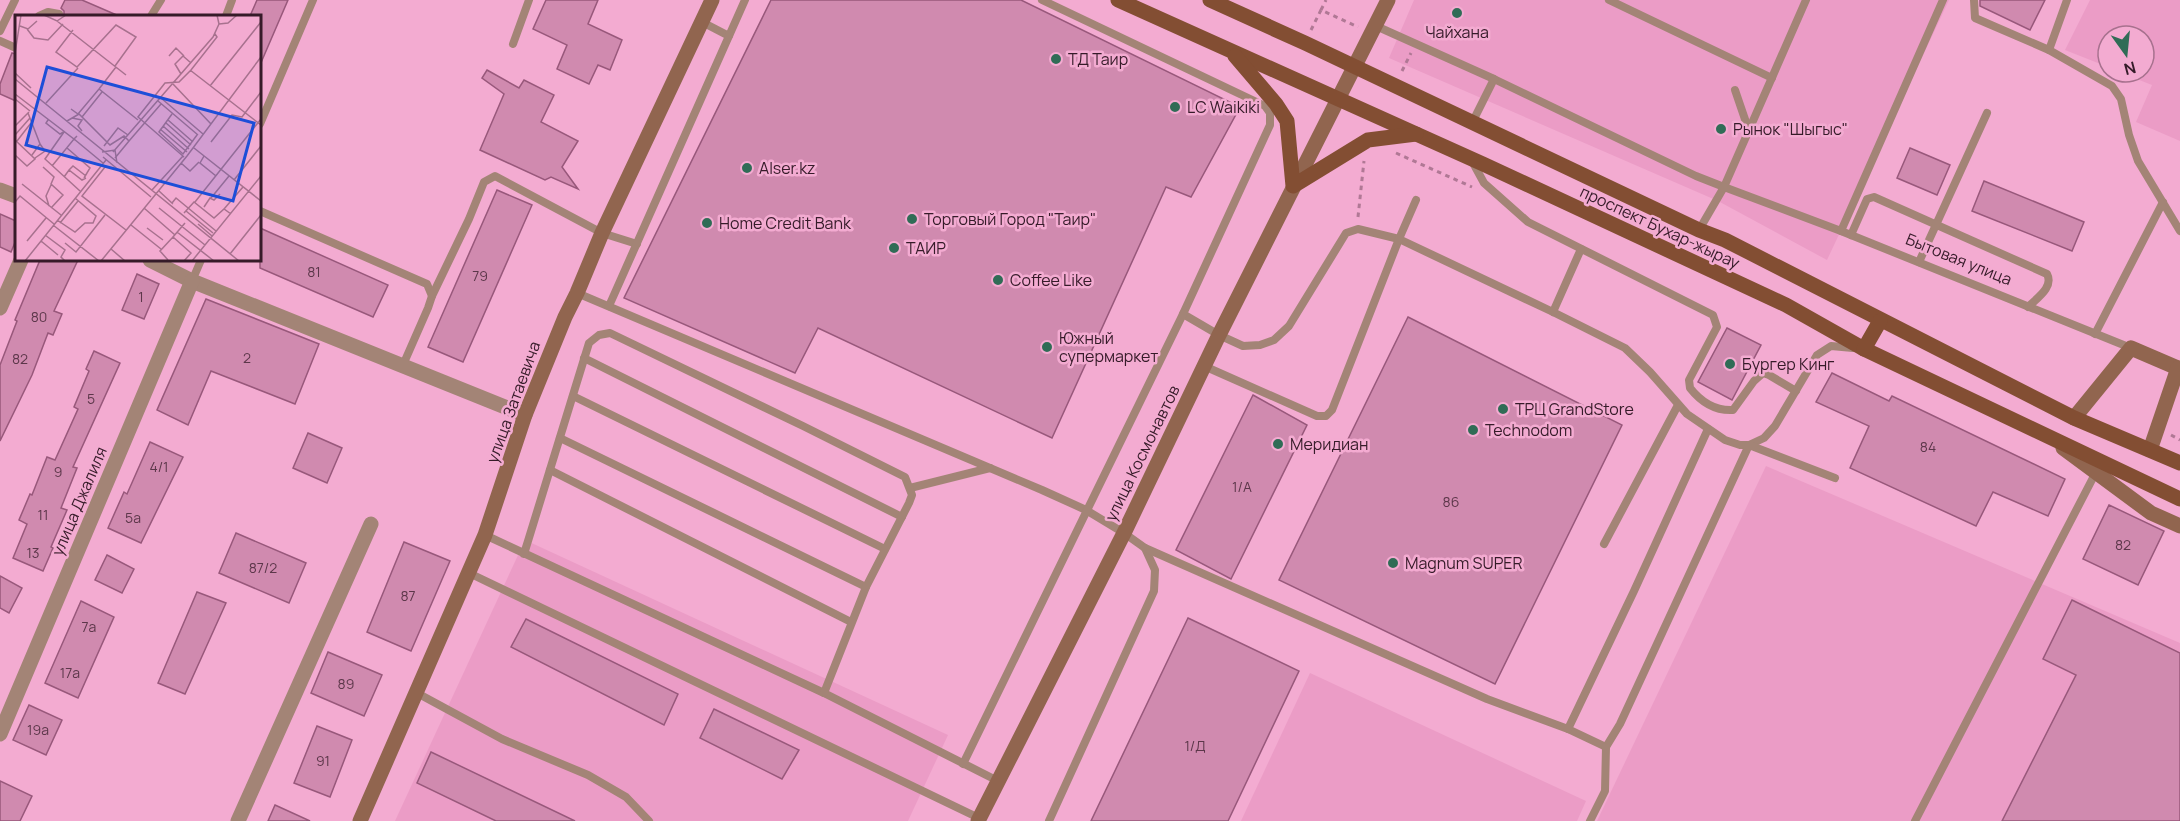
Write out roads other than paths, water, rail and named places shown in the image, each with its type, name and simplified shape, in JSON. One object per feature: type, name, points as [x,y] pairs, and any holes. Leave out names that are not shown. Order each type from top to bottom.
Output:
[{"type":"main road","name":"проспект Бухар-жырау","points":[[1118,0],[1470,158],[1786,305],[1864,349],[2180,499]]},
{"type":"main road","name":"проспект Бухар-жырау","points":[[1210,0],[1233,5],[1472,123],[1699,230],[1725,240],[2074,418],[2175,461]]},
{"type":"main road","points":[[1231,51],[1276,104],[1287,121],[1293,186],[1368,140],[1416,134]]},
{"type":"main road","points":[[1864,349],[1880,321]]},
{"type":"street","name":"улица Затаевича","points":[[360,821],[485,535],[525,415],[565,317],[712,0]]},
{"type":"street","name":"улица Космонавтов","points":[[979,819],[1124,533],[1218,335],[1388,0]]},
{"type":"street","points":[[0,190],[15,196]]},
{"type":"street","points":[[0,308],[21,261]]},
{"type":"street","points":[[152,261],[192,282],[525,415]]},
{"type":"street","name":"улица Джалиля","points":[[0,734],[192,282]]},
{"type":"street","points":[[2074,418],[2131,348]]},
{"type":"street","name":"Бытовая улица","points":[[2131,348],[2179,368]]},
{"type":"street","points":[[2150,450],[2179,368]]},
{"type":"street","points":[[2041,432],[2151,513],[2180,526]]},
{"type":"street","points":[[238,821],[371,524]]},
{"type":"lane","points":[[0,31],[15,0]]},
{"type":"lane","points":[[152,15],[161,0]]},
{"type":"lane","points":[[226,15],[232,0]]},
{"type":"lane","points":[[261,122],[313,0]]},
{"type":"lane","points":[[513,44],[529,0]]},
{"type":"lane","points":[[609,306],[745,0]]},
{"type":"lane","points":[[963,764],[1183,314],[1270,125],[1270,113],[1265,106],[1042,0]]},
{"type":"lane","points":[[1609,0],[1772,78]]},
{"type":"lane","points":[[1699,230],[1724,187],[1806,0]]},
{"type":"lane","points":[[1841,231],[1943,0]]},
{"type":"lane","points":[[1974,0],[1976,18],[2049,50],[2112,86],[2121,99],[2128,135],[2138,161],[2180,231]]},
{"type":"lane","points":[[2049,50],[2067,0]]},
{"type":"lane","points":[[41,15],[48,12],[59,14]]},
{"type":"lane","points":[[702,22],[729,36]]},
{"type":"lane","name":"Бытовая улица","points":[[1376,26],[1696,176],[1841,231],[2131,348]]},
{"type":"lane","points":[[0,41],[15,48]]},
{"type":"lane","points":[[1472,123],[1494,80]]},
{"type":"lane","points":[[1735,90],[1749,130]]},
{"type":"lane","points":[[1918,262],[1987,113]]},
{"type":"lane","points":[[1470,158],[1484,183],[1528,222],[1713,315],[1717,327],[1689,380],[1690,388],[1708,404],[1722,411],[1733,410],[1754,381],[1763,373],[1796,391]]},
{"type":"lane","points":[[403,365],[484,182],[495,176],[602,233],[637,244]]},
{"type":"lane","points":[[1851,235],[1870,197],[2047,274],[2050,280],[2048,286],[2028,307]]},
{"type":"lane","points":[[1204,366],[1317,416],[1326,416],[1332,411],[1416,200]]},
{"type":"lane","points":[[2095,334],[2163,202]]},
{"type":"lane","points":[[261,210],[427,284],[432,296]]},
{"type":"lane","points":[[1183,314],[1218,335],[1243,346],[1260,345],[1274,340],[1289,326],[1346,233],[1358,229],[1399,239],[1625,348],[1650,372],[1677,405],[1725,440],[1749,446],[1835,478]]},
{"type":"lane","points":[[1553,312],[1581,249]]},
{"type":"lane","points":[[192,282],[201,261]]},
{"type":"lane","points":[[578,293],[1086,510],[1145,548],[1487,699],[1568,729],[1606,747]]},
{"type":"lane","points":[[524,554],[589,343],[599,335],[610,333],[905,477],[912,495],[866,587],[824,693]]},
{"type":"lane","points":[[1590,821],[1605,790],[1606,747],[1620,724],[1749,446],[1764,438],[1775,426],[1817,355],[1831,346],[1864,349]]},
{"type":"lane","points":[[584,358],[902,517]]},
{"type":"lane","points":[[573,396],[885,549]]},
{"type":"lane","points":[[1604,544],[1677,405]]},
{"type":"lane","points":[[1568,729],[1635,591],[1708,429]]},
{"type":"lane","points":[[560,438],[866,587]]},
{"type":"lane","points":[[910,488],[990,468]]},
{"type":"lane","points":[[550,470],[851,622]]},
{"type":"lane","points":[[1915,821],[2096,472]]},
{"type":"lane","points":[[485,535],[824,693],[998,781]]},
{"type":"lane","points":[[1048,821],[1154,591],[1155,570],[1145,548]]},
{"type":"lane","points":[[469,573],[979,819]]},
{"type":"lane","points":[[417,693],[502,739],[588,775],[626,796],[649,821]]},
{"type":"place","name":"Чайхана","points":[[1457,13]]},
{"type":"place","name":"ТД Таир","points":[[1056,59]]},
{"type":"place","name":"LC Waikiki","points":[[1175,107]]},
{"type":"place","name":"Рынок \"Шыгыс\"","points":[[1721,129]]},
{"type":"place","name":"Alser.kz","points":[[747,168]]},
{"type":"place","name":"Торговый Город \"Таир\"","points":[[912,219]]},
{"type":"place","name":"Home Credit Bank","points":[[707,223]]},
{"type":"place","name":"ТАИР","points":[[894,248]]},
{"type":"place","name":"Coffee Like","points":[[998,280]]},
{"type":"place","name":"Южный супермаркет","points":[[1047,347]]},
{"type":"place","name":"Бургер Кинг","points":[[1730,364]]},
{"type":"place","name":"ТРЦ GrandStore","points":[[1503,409]]},
{"type":"place","name":"Technodom","points":[[1473,430]]},
{"type":"place","name":"Меридиан","points":[[1278,444]]},
{"type":"place","name":"Magnum SUPER","points":[[1393,563]]}]
